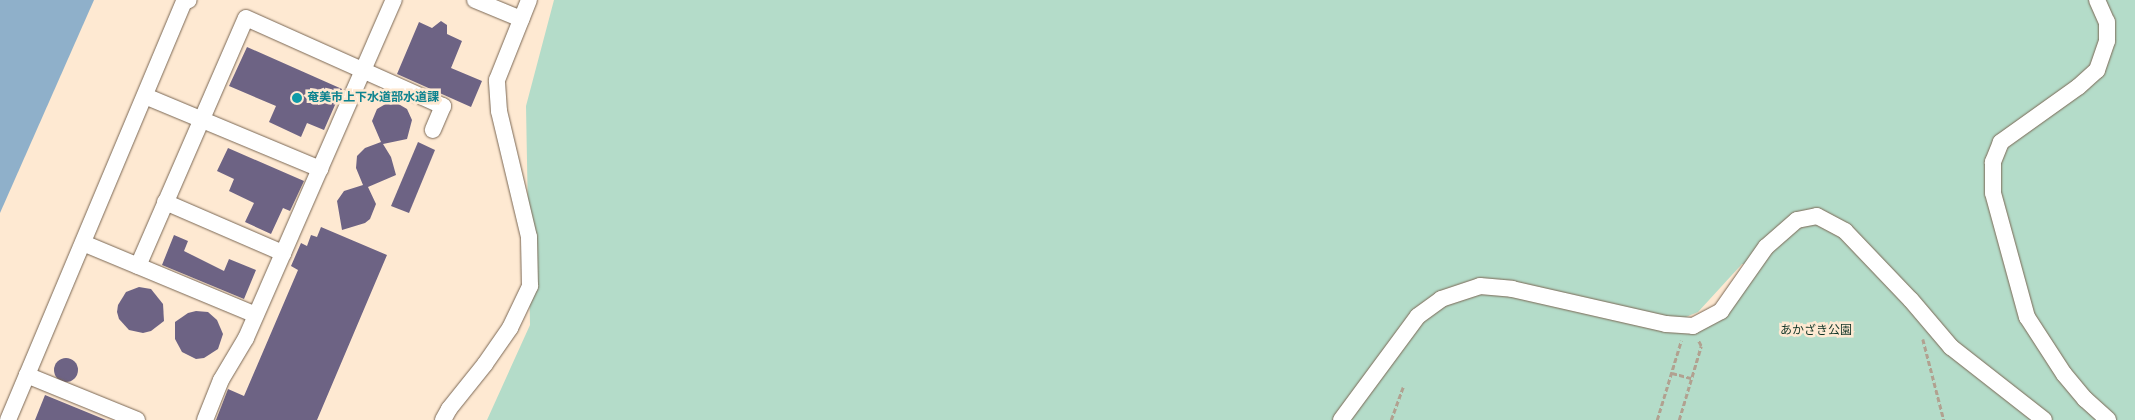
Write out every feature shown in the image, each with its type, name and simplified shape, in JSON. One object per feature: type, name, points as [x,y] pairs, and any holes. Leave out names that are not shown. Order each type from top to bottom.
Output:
[{"type":"street","points":[[8,420],[184,2],[189,0]]},
{"type":"street","points":[[205,420],[221,380],[246,338],[394,0]]},
{"type":"street","points":[[475,0],[521,19]]},
{"type":"street","points":[[443,420],[449,409],[485,364],[510,328],[530,286],[529,237],[499,110],[497,80],[529,0]]},
{"type":"street","points":[[2097,0],[2107,22],[2107,41],[2097,70],[2078,87],[2000,142],[1993,162],[1993,194],[2027,317],[2064,374],[2085,399],[2108,420]]},
{"type":"street","points":[[138,266],[246,18],[363,72],[443,106],[433,130]]},
{"type":"street","points":[[145,96],[320,169]]},
{"type":"street","points":[[165,202],[283,253]]},
{"type":"street","points":[[1341,420],[1418,316],[1441,299],[1480,286],[1512,289],[1666,324],[1693,326],[1721,311],[1766,247],[1797,220],[1818,216],[1845,231],[1911,300],[1951,347],[2044,420]]},
{"type":"street","points":[[83,243],[256,315]]},
{"type":"street","points":[[27,375],[115,416],[137,420]]},
{"type":"path","points":[[1657,420],[1682,340],[1693,326]]},
{"type":"path","points":[[1679,420],[1701,346],[1693,326]]},
{"type":"path","points":[[1922,333],[1944,420]]},
{"type":"path","points":[[1672,373],[1691,378]]},
{"type":"path","points":[[1391,420],[1403,387]]},
{"type":"green space","name":"あかざき公園","points":[[554,0],[2135,0],[2135,420],[487,420],[530,325],[526,106]],"holes":[[[1742,264],[1754,264],[1707,320],[1686,317],[1698,312]]]},
{"type":"water","points":[[0,0],[94,0],[0,213]]},
{"type":"building","points":[[441,21],[447,25],[447,34],[462,41],[451,68],[482,81],[471,107],[397,74],[419,22],[432,28]]},
{"type":"building","name":"奄美市上下水道部水道課","points":[[247,47],[342,89],[324,130],[307,123],[301,137],[269,122],[276,106],[229,86]]},
{"type":"building","points":[[389,102],[395,102],[407,109],[412,120],[407,139],[383,144],[391,157],[396,175],[368,187],[376,204],[370,219],[365,223],[342,230],[337,201],[344,191],[363,185],[356,168],[357,156],[365,148],[381,142],[372,121],[377,109]]},
{"type":"building","points":[[418,142],[435,150],[409,213],[391,206]]},
{"type":"building","points":[[228,148],[304,181],[290,211],[283,208],[271,234],[245,222],[254,203],[229,191],[234,179],[217,171]]},
{"type":"building","points":[[321,227],[387,255],[317,420],[216,420],[228,389],[244,396],[298,270],[291,266],[301,243],[307,246],[311,235],[317,237]]},
{"type":"building","points":[[174,235],[188,241],[184,251],[224,271],[229,259],[256,270],[244,299],[162,265]]},
{"type":"building","points":[[139,287],[151,289],[163,304],[164,321],[151,331],[143,333],[129,330],[119,319],[117,312],[118,305],[126,292]]},
{"type":"building","points":[[196,311],[208,312],[217,320],[223,334],[218,349],[204,358],[196,359],[182,352],[175,339],[175,322],[188,313]]},
{"type":"building","points":[[66,358],[74,362],[78,370],[74,378],[66,382],[58,378],[54,370],[58,362]]},
{"type":"building","points":[[45,395],[106,420],[35,420]]},
{"type":"place","name":"奄美市上下水道部水道課","points":[[297,98]]}]
